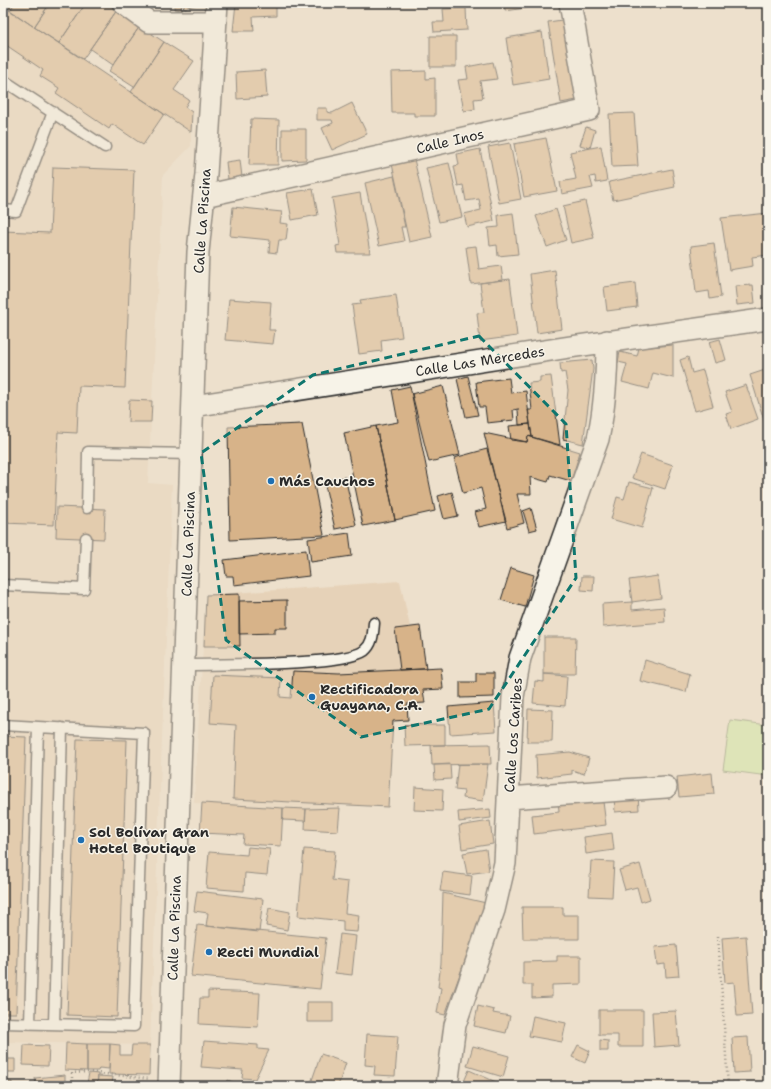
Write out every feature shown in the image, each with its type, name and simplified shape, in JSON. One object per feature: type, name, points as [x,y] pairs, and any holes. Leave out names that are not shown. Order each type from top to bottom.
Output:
[{"type":"street","points":[[123,3],[149,22],[216,13]]},
{"type":"street","name":"Calle Inos","points":[[204,196],[590,110],[570,3]]},
{"type":"street","name":"Calle La Piscina","points":[[169,1084],[185,665],[198,252],[204,196],[216,13]]},
{"type":"street","name":"Calle Las Mercedes","points":[[193,406],[607,341],[768,319]]},
{"type":"street","name":"Calle Los Caribes","points":[[447,1086],[455,1025],[494,910],[505,863],[512,697],[515,680],[520,658],[598,439],[604,407],[607,376],[607,341]]},
{"type":"street","points":[[508,798],[666,787]]},
{"type":"lane","points":[[3,80],[105,147]]},
{"type":"lane","points":[[3,210],[16,211],[53,112]]},
{"type":"lane","points":[[87,508],[88,452],[191,454]]},
{"type":"lane","points":[[3,586],[84,589],[86,538]]},
{"type":"lane","points":[[185,665],[307,661],[345,658],[356,655],[369,646],[373,637],[374,623]]},
{"type":"lane","points":[[3,724],[144,733],[134,1026],[3,1023]]},
{"type":"lane","points":[[30,1024],[38,727]]},
{"type":"lane","points":[[54,1024],[62,728]]},
{"type":"path","points":[[718,936],[728,1086]]},
{"type":"path","points":[[72,1086],[72,1073],[86,1072],[169,1084]]},
{"type":"highlighted area","points":[[479,336],[566,424],[576,578],[489,709],[361,737],[226,640],[201,453],[313,375]]},
{"type":"shaded area","points":[[3,6],[191,132],[191,146],[163,175],[148,483],[172,485],[150,1045],[3,1042]]},
{"type":"shaded area","name":"Rectificadora Guayana, C.A.","points":[[400,581],[410,627],[420,626],[426,669],[441,668],[443,689],[423,691],[425,703],[407,704],[408,720],[393,721],[388,807],[341,805],[340,808],[306,809],[194,803],[206,595]]},
{"type":"green space","points":[[730,720],[768,725],[768,776],[723,770]]},
{"type":"building","points":[[3,3],[15,3],[10,10],[3,6]]},
{"type":"building","points":[[15,3],[50,3],[34,27],[10,10]]},
{"type":"building","points":[[50,3],[86,3],[59,43],[34,27]]},
{"type":"building","points":[[86,3],[107,3],[117,10],[83,59],[59,43]]},
{"type":"building","points":[[175,3],[182,3],[181,10],[174,9]]},
{"type":"building","points":[[184,3],[202,3],[184,8]]},
{"type":"building","points":[[236,3],[276,3],[276,16],[253,17],[254,31],[233,31]]},
{"type":"building","points":[[504,3],[540,3],[540,6],[505,11]]},
{"type":"building","points":[[3,6],[164,114],[143,145],[112,124],[109,129],[56,93],[59,88],[40,76],[43,70],[3,43]]},
{"type":"building","points":[[466,8],[467,30],[434,32],[433,22],[444,22],[443,9]]},
{"type":"building","points":[[117,10],[140,26],[113,65],[90,49]]},
{"type":"building","points":[[569,19],[582,99],[561,103],[548,22]]},
{"type":"building","points":[[140,26],[164,42],[134,87],[109,71]]},
{"type":"building","points":[[542,32],[549,79],[513,85],[506,38]]},
{"type":"building","points":[[430,36],[456,36],[456,67],[430,67]]},
{"type":"building","points":[[164,42],[194,61],[174,90],[189,100],[185,107],[192,112],[191,132],[131,92]]},
{"type":"building","points":[[493,62],[497,79],[480,81],[483,98],[474,99],[475,109],[464,111],[458,80],[468,79],[466,67]]},
{"type":"building","points":[[265,70],[267,97],[237,99],[236,72]]},
{"type":"building","points":[[426,71],[426,79],[435,78],[435,116],[414,116],[414,113],[392,113],[391,72]]},
{"type":"building","points":[[352,103],[367,134],[332,150],[322,128],[333,123],[332,120],[317,120],[317,108],[327,108],[327,112],[332,113]]},
{"type":"building","points":[[634,113],[638,166],[612,167],[609,114]]},
{"type":"building","points":[[251,119],[279,120],[278,165],[249,165]]},
{"type":"building","points":[[586,127],[595,130],[590,148],[580,145]]},
{"type":"building","points":[[282,129],[306,129],[306,160],[282,161]]},
{"type":"building","points":[[546,138],[557,191],[524,197],[514,144]]},
{"type":"building","points":[[510,143],[521,199],[499,203],[488,147]]},
{"type":"building","points":[[601,146],[607,181],[596,183],[595,176],[590,177],[593,188],[562,194],[560,182],[576,179],[570,152]]},
{"type":"building","points":[[480,149],[494,221],[467,227],[464,214],[481,210],[479,199],[466,201],[463,185],[458,186],[454,166],[459,165],[457,154]]},
{"type":"building","points":[[414,159],[432,237],[409,242],[392,164]]},
{"type":"building","points":[[240,160],[242,177],[228,179],[226,162]]},
{"type":"building","points":[[449,163],[462,217],[439,222],[426,168]]},
{"type":"building","points":[[53,167],[134,170],[125,388],[79,386],[77,433],[58,432],[54,525],[3,523],[3,231],[50,233]]},
{"type":"building","points":[[672,169],[675,187],[613,200],[609,182]]},
{"type":"building","points":[[394,176],[405,227],[401,227],[404,241],[379,246],[365,183]]},
{"type":"building","points":[[313,189],[318,215],[292,220],[287,193]]},
{"type":"building","points":[[360,193],[370,253],[337,253],[336,246],[340,245],[332,198]]},
{"type":"building","points":[[585,201],[594,238],[571,243],[563,206]]},
{"type":"building","points":[[233,207],[282,212],[280,223],[288,224],[286,240],[279,240],[277,253],[269,252],[270,240],[230,236]]},
{"type":"building","points":[[556,209],[566,240],[547,247],[536,216]]},
{"type":"building","points":[[513,213],[518,254],[498,256],[497,245],[490,246],[488,228],[499,227],[498,215]]},
{"type":"building","points":[[768,213],[768,255],[752,257],[753,266],[729,270],[721,218]]},
{"type":"building","points":[[714,243],[721,297],[710,299],[709,291],[696,293],[691,246]]},
{"type":"building","points":[[476,246],[479,269],[501,266],[503,280],[471,284],[466,247]]},
{"type":"building","points":[[555,270],[562,329],[537,333],[530,274]]},
{"type":"building","points":[[510,279],[517,336],[480,341],[477,313],[484,312],[480,283]]},
{"type":"building","points":[[635,283],[637,307],[607,311],[604,287]]},
{"type":"building","points":[[753,285],[755,303],[737,305],[735,286]]},
{"type":"building","points":[[396,295],[402,337],[381,340],[382,351],[359,354],[352,305],[361,304],[360,300]]},
{"type":"building","points":[[229,299],[271,302],[269,330],[275,330],[273,344],[225,340]]},
{"type":"building","points":[[720,339],[726,360],[715,363],[709,342]]},
{"type":"building","points":[[673,345],[673,378],[653,373],[649,389],[622,382],[627,364],[618,362],[620,352],[637,356],[639,348]]},
{"type":"building","points":[[688,357],[692,373],[703,370],[713,406],[695,411],[680,360]]},
{"type":"building","points":[[592,360],[593,369],[583,444],[563,439],[568,390],[565,372],[561,373],[560,363]]},
{"type":"building","points":[[768,369],[768,429],[767,430],[750,375]]},
{"type":"building","points":[[468,376],[478,415],[466,417],[457,379]]},
{"type":"building","points":[[551,376],[560,445],[532,437],[528,410],[532,410],[529,383],[540,382],[540,377]]},
{"type":"building","points":[[509,378],[511,393],[526,391],[530,424],[519,425],[518,409],[513,410],[514,420],[487,423],[485,407],[479,407],[476,382]]},
{"type":"building","points":[[746,385],[758,419],[731,429],[726,414],[732,412],[725,392]]},
{"type":"building","points":[[410,386],[435,511],[395,520],[376,426],[398,422],[392,390]]},
{"type":"building","points":[[443,386],[460,455],[429,462],[412,394]]},
{"type":"building","points":[[129,400],[152,401],[151,422],[128,422]]},
{"type":"building","name":"Más Cauchos","points":[[302,424],[324,535],[230,540],[228,427]]},
{"type":"building","points":[[530,424],[532,437],[528,436],[527,442],[511,440],[509,426]]},
{"type":"building","points":[[376,426],[395,520],[363,526],[344,433]]},
{"type":"building","points":[[484,433],[527,442],[528,436],[580,452],[571,481],[550,475],[548,482],[530,477],[531,494],[517,494],[524,523],[507,528]]},
{"type":"building","points":[[487,449],[506,521],[479,527],[475,512],[486,509],[481,488],[463,493],[454,458]]},
{"type":"building","points":[[641,454],[673,465],[665,489],[632,478]]},
{"type":"building","points":[[345,477],[356,525],[335,529],[324,481]]},
{"type":"building","points":[[629,482],[653,488],[642,528],[611,519],[617,497],[624,499]]},
{"type":"building","points":[[452,492],[458,516],[444,519],[438,496]]},
{"type":"building","points":[[57,507],[105,509],[104,539],[56,537]]},
{"type":"building","points":[[531,508],[537,529],[529,531],[523,511]]},
{"type":"building","points":[[349,533],[352,556],[311,562],[308,539]]},
{"type":"building","points":[[306,550],[309,576],[234,585],[233,576],[226,576],[224,560]]},
{"type":"building","points":[[511,568],[534,575],[525,607],[501,600]]},
{"type":"building","points":[[582,576],[594,576],[593,591],[581,590]]},
{"type":"building","points":[[658,576],[661,598],[632,602],[629,580]]},
{"type":"building","points":[[239,594],[240,646],[204,646],[206,595]]},
{"type":"building","points":[[287,600],[287,628],[275,628],[275,633],[239,634],[239,601]]},
{"type":"building","points":[[632,602],[632,610],[664,607],[665,622],[603,627],[602,604]]},
{"type":"building","points":[[420,626],[426,669],[400,670],[395,629]]},
{"type":"building","points":[[544,637],[576,637],[575,674],[544,674]]},
{"type":"building","points":[[645,660],[690,674],[686,692],[640,681]]},
{"type":"building","points":[[441,668],[443,689],[423,690],[425,703],[407,704],[408,720],[393,721],[388,807],[233,799],[236,725],[210,723],[213,675],[281,678],[280,697],[291,698],[293,671],[339,673]]},
{"type":"building","points":[[476,673],[494,673],[494,697],[460,698],[460,682],[476,682]]},
{"type":"building","points":[[544,674],[567,676],[565,706],[533,703],[535,681],[544,682]]},
{"type":"building","points":[[494,703],[496,731],[450,734],[448,707]]},
{"type":"building","points":[[528,709],[553,710],[552,742],[527,742]]},
{"type":"building","points":[[404,725],[445,725],[445,745],[405,746]]},
{"type":"building","points":[[3,736],[26,737],[16,1013],[3,1013]]},
{"type":"building","points":[[77,739],[127,740],[117,1017],[67,1015]]},
{"type":"building","points":[[490,744],[491,764],[432,765],[431,745]]},
{"type":"building","points":[[570,752],[589,758],[584,774],[572,770],[572,774],[537,778],[536,755]]},
{"type":"building","points":[[450,764],[451,779],[435,780],[434,765]]},
{"type":"building","points":[[458,764],[488,764],[483,801],[463,798],[464,791],[455,790]]},
{"type":"building","points":[[712,773],[714,794],[679,797],[677,777]]},
{"type":"building","points":[[415,787],[443,789],[442,811],[414,810]]},
{"type":"building","points":[[602,794],[606,825],[534,834],[532,815],[559,812],[558,799]]},
{"type":"building","points":[[638,794],[639,810],[615,812],[614,796]]},
{"type":"building","points":[[202,803],[283,808],[281,846],[243,844],[244,835],[200,833]]},
{"type":"building","points":[[283,808],[306,809],[305,821],[283,820]]},
{"type":"building","points":[[340,808],[338,831],[305,829],[306,809]]},
{"type":"building","points":[[490,809],[491,818],[459,822],[458,812]]},
{"type":"building","points":[[490,821],[493,844],[462,849],[459,826]]},
{"type":"building","points":[[612,833],[614,850],[586,854],[584,837]]},
{"type":"building","points":[[248,847],[270,849],[267,875],[245,873],[244,891],[206,888],[209,852],[247,855]]},
{"type":"building","points":[[304,849],[335,851],[332,880],[348,882],[345,913],[359,915],[357,932],[343,931],[343,921],[298,916]]},
{"type":"building","points":[[486,849],[489,871],[467,874],[463,853]]},
{"type":"building","points":[[591,861],[614,862],[612,897],[589,896]]},
{"type":"building","points":[[640,864],[650,899],[641,902],[637,887],[625,890],[619,870]]},
{"type":"building","points":[[443,872],[472,876],[470,895],[440,891]]},
{"type":"building","points":[[197,891],[263,899],[259,932],[206,926],[208,913],[194,911]]},
{"type":"building","points":[[443,893],[486,903],[445,1015],[437,1013],[441,988],[438,987],[441,963]]},
{"type":"building","points":[[522,907],[563,907],[563,915],[579,915],[579,939],[523,939]]},
{"type":"building","points":[[269,908],[290,912],[287,930],[266,926]]},
{"type":"building","points":[[197,925],[326,938],[320,989],[191,976]]},
{"type":"building","points":[[340,934],[356,936],[352,975],[335,973]]},
{"type":"building","points":[[746,936],[752,1015],[737,1016],[734,982],[725,983],[722,938]]},
{"type":"building","points":[[676,945],[679,976],[666,977],[665,964],[657,965],[655,947]]},
{"type":"building","points":[[557,956],[581,956],[581,984],[552,985],[552,997],[532,998],[532,985],[523,985],[523,962],[557,961]]},
{"type":"building","points":[[208,991],[260,993],[258,1027],[199,1024],[200,998],[208,998]]},
{"type":"building","points":[[307,1002],[333,1002],[333,1022],[307,1022]]},
{"type":"building","points":[[478,1006],[494,1010],[493,1013],[510,1016],[506,1033],[474,1026]]},
{"type":"building","points":[[599,1010],[643,1010],[643,1047],[618,1047],[618,1035],[599,1035]]},
{"type":"building","points":[[676,1011],[679,1045],[654,1047],[652,1012]]},
{"type":"building","points":[[533,1016],[566,1023],[562,1042],[529,1036]]},
{"type":"building","points":[[367,1034],[398,1036],[395,1076],[374,1075],[375,1066],[365,1065]]},
{"type":"building","points":[[748,1037],[750,1072],[734,1073],[732,1038]]},
{"type":"building","points":[[600,1040],[608,1041],[608,1051],[600,1051]]},
{"type":"building","points":[[204,1041],[258,1045],[258,1049],[269,1050],[255,1079],[242,1078],[243,1070],[201,1067]]},
{"type":"building","points":[[66,1043],[87,1044],[87,1071],[65,1070]]},
{"type":"building","points":[[87,1044],[110,1044],[109,1069],[99,1068],[98,1071],[87,1071]]},
{"type":"building","points":[[110,1044],[120,1045],[120,1055],[131,1055],[132,1045],[150,1045],[149,1075],[109,1074]]},
{"type":"building","points":[[24,1045],[49,1046],[48,1066],[23,1065]]},
{"type":"building","points":[[578,1045],[590,1051],[585,1063],[572,1057]]},
{"type":"building","points":[[473,1046],[509,1056],[503,1077],[467,1066]]},
{"type":"building","points":[[321,1054],[346,1063],[338,1086],[320,1086],[311,1083]]},
{"type":"building","points":[[3,1059],[15,1059],[15,1072],[3,1072]]},
{"type":"building","points":[[469,1070],[505,1086],[462,1086]]},
{"type":"building","points":[[89,1073],[98,1074],[97,1086],[80,1086],[81,1082],[87,1083]]},
{"type":"building","points":[[65,1075],[65,1086],[36,1086],[35,1078]]},
{"type":"building","points":[[98,1076],[113,1077],[112,1084],[132,1086],[97,1086]]},
{"type":"building","points":[[228,1080],[241,1086],[225,1086]]},
{"type":"building","points":[[3,1082],[12,1082],[12,1086],[3,1086]]},
{"type":"place","name":"Más Cauchos","points":[[271,481]]},
{"type":"place","name":"Rectificadora Guayana, C.A.","points":[[312,697]]},
{"type":"place","name":"Sol Bolívar Gran Hotel Boutique","points":[[81,840]]},
{"type":"place","name":"Recti Mundial","points":[[209,952]]}]
